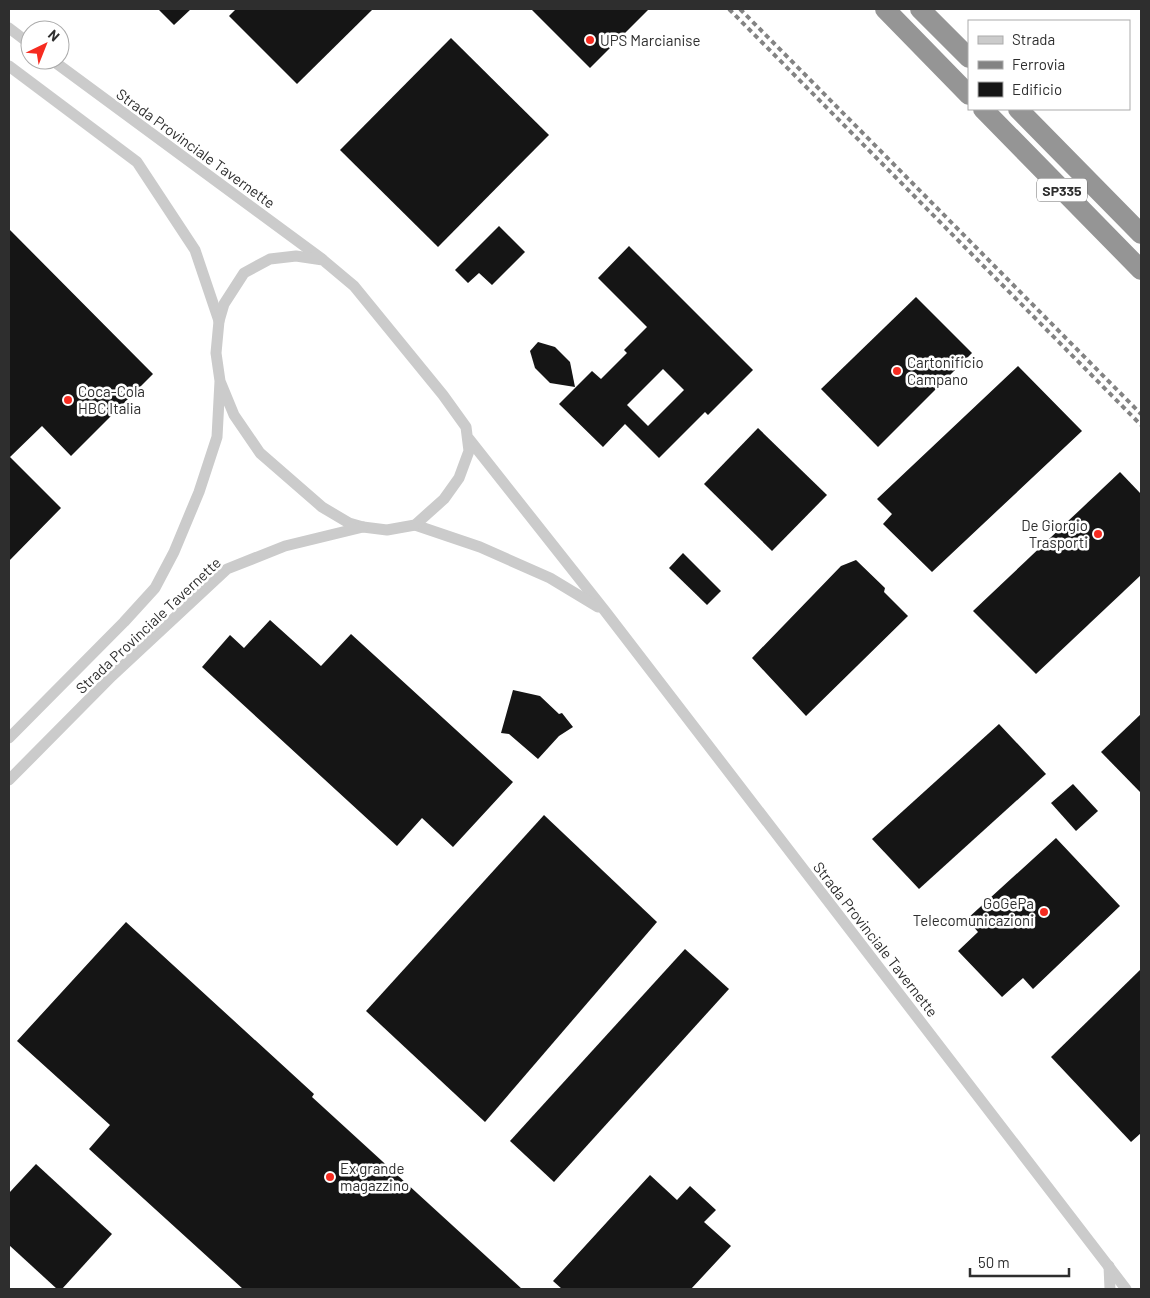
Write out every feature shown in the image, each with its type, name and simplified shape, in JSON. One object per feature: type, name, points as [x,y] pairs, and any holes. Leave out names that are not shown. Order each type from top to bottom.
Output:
[{"type":"highway","points":[[885,9],[968,93]]},
{"type":"highway","points":[[920,9],[968,57]]},
{"type":"highway","name":"SP335","points":[[984,110],[1141,270]]},
{"type":"highway","name":"SP335","points":[[1019,110],[1141,234]]},
{"type":"street","points":[[9,28],[20,36]]},
{"type":"street","points":[[9,66],[137,162],[195,250],[219,321]]},
{"type":"street","name":"Strada Provinciale Tavernette","points":[[66,70],[323,260],[354,286],[443,395],[466,427],[469,439],[605,611],[1126,1289]]},
{"type":"street","points":[[323,260],[296,256],[270,259],[244,273],[224,304],[219,321],[216,353],[220,381],[234,415],[260,453],[322,507],[349,523],[387,530],[416,525],[436,508],[459,478],[469,451],[469,439]]},
{"type":"street","name":"Strada Provinciale Tavernette","points":[[9,738],[124,622],[155,588],[174,552],[195,501],[217,437],[220,381]]},
{"type":"street","name":"Strada Provinciale Tavernette","points":[[416,525],[480,547],[550,578],[605,611]]},
{"type":"street","name":"Strada Provinciale Tavernette","points":[[9,780],[112,676],[227,569],[284,546],[363,527]]},
{"type":"street","points":[[1109,1266],[1110,1289]]},
{"type":"building","points":[[158,9],[191,9],[174,25]]},
{"type":"building","points":[[236,9],[373,9],[297,84],[229,16]]},
{"type":"building","name":"UPS Marcianise","points":[[531,9],[649,9],[590,68]]},
{"type":"building","points":[[451,38],[549,135],[438,247],[340,150]]},
{"type":"building","points":[[499,226],[525,252],[492,285],[479,273],[468,283],[455,270]]},
{"type":"building","name":"Coca-Cola HBC Italia","points":[[9,229],[153,374],[71,456],[42,426],[10,457],[61,508],[9,561]]},
{"type":"building","points":[[629,246],[753,370],[708,415],[705,412],[659,458],[625,424],[603,447],[559,404],[592,371],[601,379],[627,353],[624,350],[647,327],[598,278]],"holes":[[[663,369],[684,390],[648,426],[627,405]]]},
{"type":"building","name":"Cartonificio Campano","points":[[916,297],[972,353],[878,447],[821,389]]},
{"type":"building","points":[[538,342],[555,347],[570,362],[575,387],[550,383],[535,368],[530,351]]},
{"type":"building","points":[[1018,366],[1082,431],[932,572],[883,524],[892,514],[877,499]]},
{"type":"building","points":[[758,428],[827,495],[772,551],[704,484]]},
{"type":"building","name":"De Giorgio Trasporti","points":[[1120,472],[1141,494],[1141,575],[1036,674],[973,611]]},
{"type":"building","points":[[683,553],[721,591],[707,605],[669,568]]},
{"type":"building","points":[[856,560],[885,588],[884,592],[908,616],[806,716],[752,658],[841,566]]},
{"type":"building","points":[[270,620],[321,666],[351,634],[513,782],[453,847],[422,818],[397,846],[202,667],[230,635],[244,648]]},
{"type":"building","points":[[513,690],[540,696],[559,714],[562,713],[573,727],[559,736],[538,759],[509,734],[501,733]]},
{"type":"building","points":[[1141,714],[1141,793],[1101,752]]},
{"type":"building","points":[[999,724],[1046,774],[919,889],[872,839]]},
{"type":"building","points":[[1073,784],[1098,811],[1076,831],[1051,803]]},
{"type":"building","points":[[544,815],[657,922],[485,1122],[366,1011]]},
{"type":"building","name":"GoGePa Telecomunicazioni","points":[[1056,838],[1120,906],[1033,989],[1023,978],[1002,997],[958,951],[978,932],[967,919]]},
{"type":"building","points":[[126,922],[314,1094],[312,1097],[522,1289],[243,1289],[89,1149],[110,1125],[17,1041]]},
{"type":"building","points":[[685,949],[729,989],[554,1182],[510,1141]]},
{"type":"building","points":[[1141,969],[1141,1133],[1131,1142],[1051,1057]]},
{"type":"building","points":[[36,1164],[112,1234],[62,1289],[57,1289],[9,1245],[9,1193]]},
{"type":"building","points":[[650,1175],[677,1200],[690,1186],[716,1210],[704,1222],[731,1246],[691,1289],[562,1289],[553,1281]]},
{"type":"railway","points":[[729,9],[1141,425]]},
{"type":"railway","points":[[740,9],[1141,414]]},
{"type":"place","name":"UPS Marcianise","points":[[590,40]]},
{"type":"place","name":"Cartonificio Campano","points":[[897,371]]},
{"type":"place","name":"Coca-Cola HBC Italia","points":[[68,400]]},
{"type":"place","name":"De Giorgio Trasporti","points":[[1098,534]]},
{"type":"place","name":"GoGePa Telecomunicazioni","points":[[1044,912]]},
{"type":"place","name":"Ex grande magazzino","points":[[330,1177]]}]
